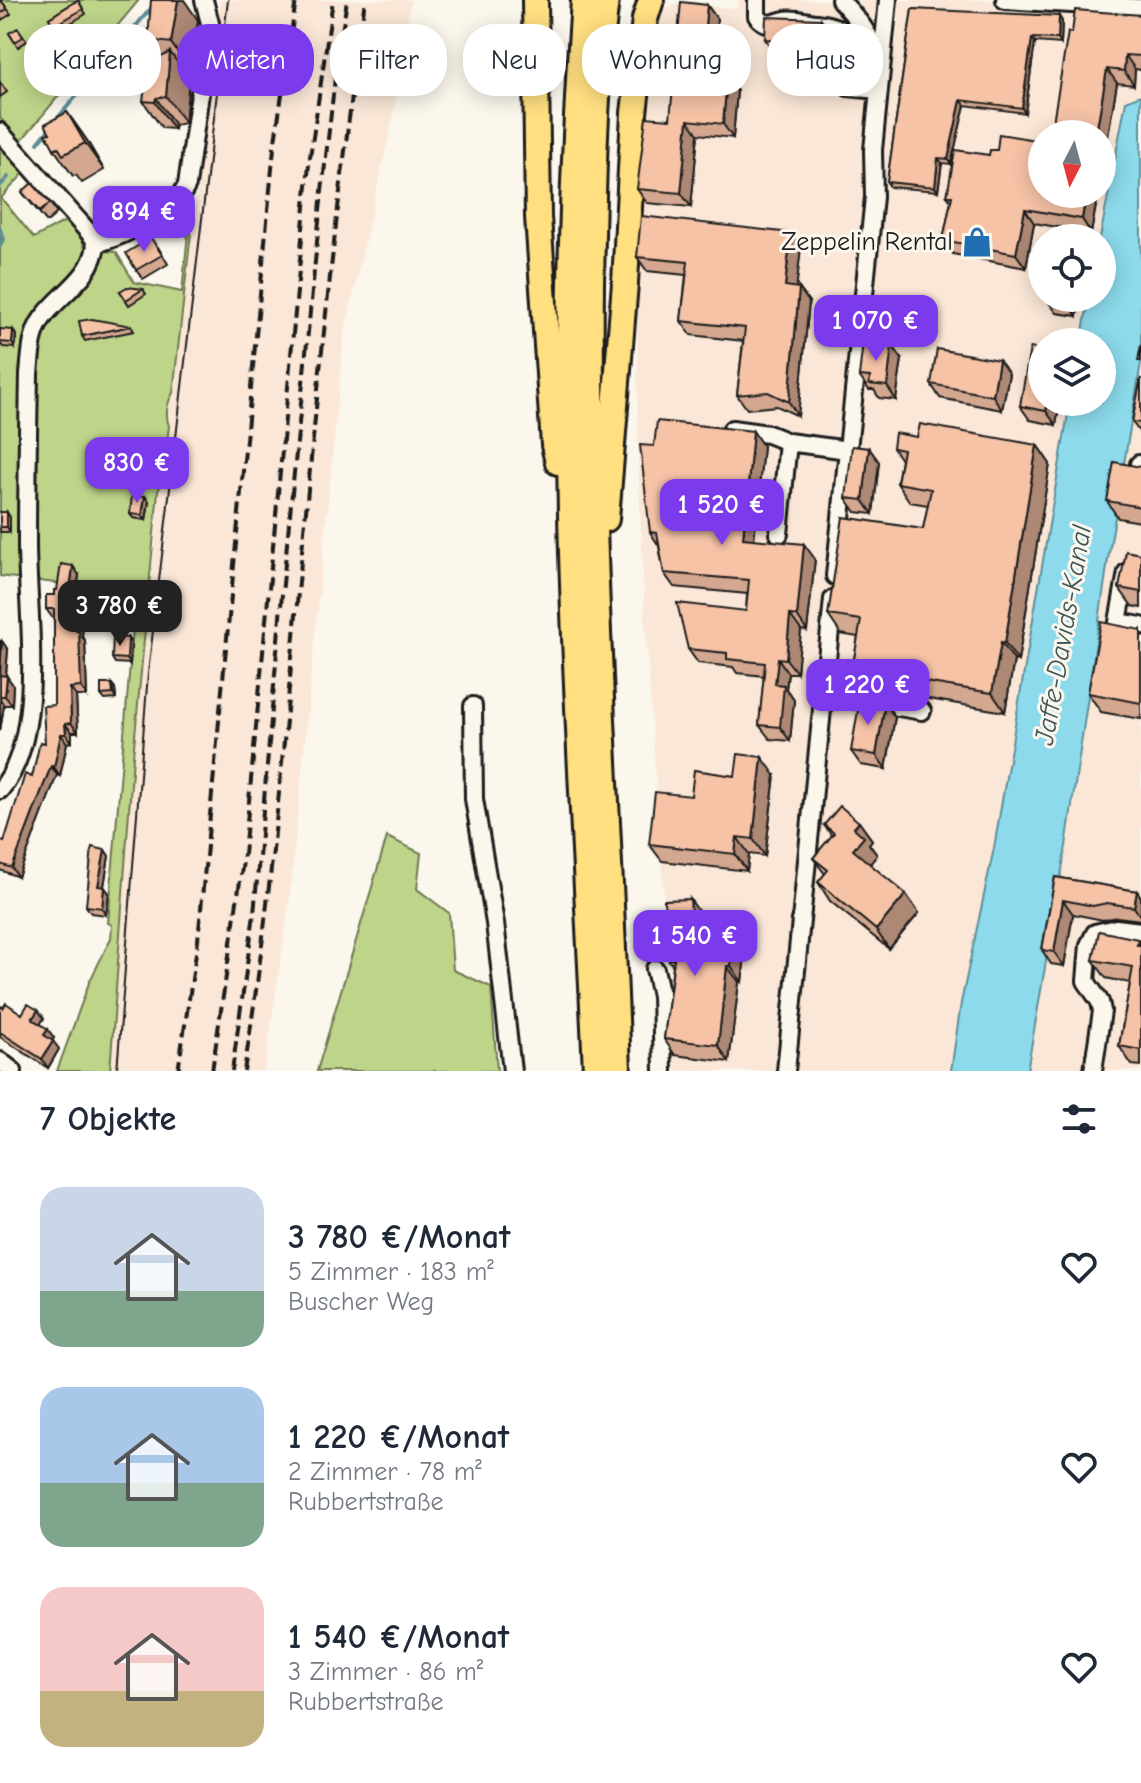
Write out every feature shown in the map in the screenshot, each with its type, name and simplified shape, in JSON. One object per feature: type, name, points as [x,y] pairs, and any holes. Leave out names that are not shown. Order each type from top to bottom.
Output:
[{"type":"highway","points":[[535,0],[542,299],[554,445],[571,515]]},
{"type":"highway","points":[[584,0],[578,77],[569,367],[571,515],[596,1071]]},
{"type":"highway","points":[[606,0],[595,140],[590,365],[618,1071]]},
{"type":"highway","points":[[596,561],[605,529],[609,488],[634,113],[646,13],[651,0]]},
{"type":"street","points":[[96,244],[118,236],[174,205],[187,185],[210,23],[204,0]]},
{"type":"street","points":[[757,0],[757,16],[768,24]]},
{"type":"street","points":[[840,0],[861,24]]},
{"type":"street","points":[[883,43],[888,0]]},
{"type":"street","points":[[1005,0],[1141,8]]},
{"type":"street","points":[[775,24],[785,20],[825,24]]},
{"type":"street","points":[[786,1071],[874,197],[873,150],[878,96]]},
{"type":"street","points":[[0,132],[80,221],[96,244],[92,266],[42,319],[32,345],[29,374],[27,548],[30,678],[27,724],[17,766],[0,790]]},
{"type":"street","points":[[722,428],[768,434],[788,442],[848,450]]},
{"type":"street","points":[[779,534],[788,442]]},
{"type":"street","points":[[1129,556],[1118,622],[1141,626]]},
{"type":"street","points":[[823,694],[922,711]]},
{"type":"street","points":[[473,706],[474,799],[495,923],[512,1071]]},
{"type":"street","points":[[1093,1071],[1102,1011],[1100,1002],[1086,981],[1089,945],[1095,933],[1107,929],[1141,931]]},
{"type":"street","points":[[655,969],[661,996],[663,1071]]},
{"type":"street","points":[[0,1061],[13,1071]]},
{"type":"shaded area","points":[[220,0],[411,0],[407,24],[330,24],[330,96],[396,96],[344,335],[289,904],[264,1071],[110,1071],[133,757],[157,502],[162,483],[169,399],[173,393],[209,96],[314,96],[314,24],[217,24]]},
{"type":"shaded area","points":[[739,0],[1141,0],[1141,95],[1126,102],[1116,154],[1116,120],[1028,120],[1028,208],[1106,208],[1103,224],[1028,224],[1028,312],[1086,312],[1084,328],[1028,328],[1028,416],[1068,416],[994,848],[961,1003],[951,1071],[668,1071],[670,983],[645,622],[638,456],[637,273],[646,104],[647,96],[751,96],[751,24],[656,24],[666,8],[677,3],[737,9]]},
{"type":"shaded area","points":[[1141,363],[1141,1071],[1027,1071],[1066,846],[1109,553]]},
{"type":"green space","points":[[0,0],[139,0],[119,24],[24,24],[24,96],[59,96],[21,141],[0,118]]},
{"type":"green space","points":[[0,143],[25,172],[1,198],[34,238],[71,218],[86,249],[116,252],[134,282],[182,292],[189,223],[192,224],[173,393],[167,409],[169,426],[162,483],[158,491],[133,757],[110,1071],[57,1071],[89,983],[111,938],[112,925],[108,923],[136,593],[0,576]]},
{"type":"green space","points":[[387,837],[421,853],[417,889],[449,913],[453,970],[491,987],[497,1071],[317,1071]]},
{"type":"water","name":"Jaffe-Davids-Kanal","points":[[1141,95],[1141,363],[1109,553],[1066,846],[1027,1071],[951,1071],[961,1003],[994,848],[1068,416],[1116,416],[1116,328],[1084,328],[1086,312],[1116,312],[1116,224],[1103,224],[1106,208],[1116,208],[1116,154],[1126,101]]},
{"type":"building","points":[[78,0],[83,9],[57,24],[53,24],[49,18]]},
{"type":"building","points":[[151,0],[178,0],[171,43],[161,42],[161,24],[149,24]]},
{"type":"building","points":[[0,1],[7,9],[0,14]]},
{"type":"building","points":[[681,2],[707,5],[705,24],[679,24]]},
{"type":"building","points":[[912,9],[1059,16],[1058,39],[1032,38],[1022,108],[961,100],[948,159],[938,158],[935,187],[887,182]]},
{"type":"building","points":[[1075,10],[1141,15],[1141,56],[1125,55],[1124,71],[1107,69],[1098,120],[1053,120],[1068,32],[1072,33]]},
{"type":"building","points":[[766,17],[821,19],[821,24],[767,24],[765,39]]},
{"type":"building","points":[[18,28],[23,37],[15,42],[9,33]]},
{"type":"building","points":[[170,52],[166,96],[156,98],[155,102],[143,101],[144,96],[161,96],[161,57]]},
{"type":"building","points":[[672,96],[725,96],[723,124],[688,120],[681,193],[637,189],[646,117],[670,119]]},
{"type":"building","points":[[67,112],[85,143],[63,155],[58,147],[54,149],[46,134],[50,133],[45,124]]},
{"type":"building","points":[[999,134],[1028,139],[1028,208],[1084,208],[1082,219],[1025,209],[1016,254],[943,240],[952,196],[947,196],[955,150],[989,155],[990,150],[997,150]]},
{"type":"building","points":[[32,183],[50,203],[40,212],[22,192]]},
{"type":"building","points":[[641,216],[791,233],[785,286],[799,288],[789,402],[768,392],[737,395],[745,328],[681,321],[688,262],[637,257]]},
{"type":"building","points":[[151,238],[162,255],[136,270],[126,253]]},
{"type":"building","points":[[127,287],[143,289],[126,300],[120,291]]},
{"type":"building","points":[[92,319],[131,326],[82,336],[79,321]]},
{"type":"building","points":[[0,329],[13,330],[12,343],[0,342]]},
{"type":"building","points":[[863,342],[892,345],[887,386],[869,384],[870,377],[859,376]]},
{"type":"building","points":[[937,349],[999,360],[993,396],[931,384]]},
{"type":"building","points":[[1028,360],[1028,408],[1020,406]]},
{"type":"building","points":[[1141,378],[1141,423],[1132,422]]},
{"type":"building","points":[[657,421],[753,431],[743,538],[804,544],[797,616],[790,615],[786,659],[778,658],[775,684],[784,685],[780,727],[759,725],[765,663],[727,659],[727,653],[688,649],[677,603],[746,611],[749,580],[664,573],[657,533],[650,532],[640,445],[654,446]]},
{"type":"building","points":[[920,424],[1037,445],[1005,643],[1001,642],[992,693],[852,670],[861,620],[828,615],[843,517],[923,529],[931,489],[897,483],[903,450],[893,448],[895,433],[917,437]]},
{"type":"building","points":[[852,446],[869,448],[863,500],[846,498]]},
{"type":"building","points":[[1114,462],[1141,467],[1141,507],[1107,501]]},
{"type":"building","points":[[132,495],[145,496],[142,515],[130,514]]},
{"type":"building","points":[[0,512],[7,512],[7,527],[0,527]]},
{"type":"building","points":[[1126,551],[1141,554],[1141,592],[1119,588]]},
{"type":"building","points":[[61,564],[73,566],[70,589],[109,591],[108,603],[77,601],[81,687],[70,688],[71,723],[65,724],[66,734],[61,734],[54,767],[51,766],[12,868],[0,864],[0,840],[4,842],[25,774],[32,777],[40,742],[45,743],[43,706],[54,705],[54,609],[46,609],[46,595],[54,595],[54,590],[57,590]]},
{"type":"building","points":[[1101,622],[1141,630],[1141,703],[1088,693]]},
{"type":"building","points":[[113,637],[128,638],[127,659],[112,658]]},
{"type":"building","points":[[0,675],[7,676],[5,696],[0,696]]},
{"type":"building","points":[[101,684],[112,684],[113,694],[101,695]]},
{"type":"building","points":[[860,699],[885,703],[876,755],[851,751]]},
{"type":"building","points":[[738,754],[762,757],[753,839],[737,837],[735,854],[649,844],[655,792],[691,796],[694,770],[735,776]]},
{"type":"building","points":[[840,806],[859,822],[854,828],[864,837],[853,850],[906,894],[876,930],[818,882],[828,870],[813,858],[834,833],[824,825]]},
{"type":"building","points":[[92,847],[105,850],[98,886],[104,887],[102,908],[86,906]]},
{"type":"building","points":[[1055,877],[1137,891],[1134,907],[1107,903],[1093,906],[1063,900],[1054,952],[1042,950]]},
{"type":"building","points":[[690,899],[693,935],[734,939],[731,966],[727,966],[718,1045],[664,1039],[674,959],[668,959],[664,900]]},
{"type":"building","points":[[1099,931],[1138,939],[1137,945],[1141,945],[1141,1050],[1119,1046],[1133,967],[1093,960]]},
{"type":"building","points":[[6,1003],[22,1014],[28,1004],[38,1010],[32,1019],[48,1029],[44,1035],[53,1041],[42,1059],[0,1032],[0,1006],[3,1008]]},
{"type":"waterway","points":[[56,120],[158,0]]},
{"type":"waterway","points":[[38,143],[51,127]]},
{"type":"waterway","points":[[0,186],[8,177]]},
{"type":"waterway","points":[[0,229],[3,239],[0,246]]},
{"type":"tram line","points":[[117,1071],[148,673],[228,0]]},
{"type":"railway","points":[[178,1071],[198,940],[274,148],[296,0]]},
{"type":"railway","points":[[212,1071],[244,854],[309,164],[333,0]]},
{"type":"railway","points":[[232,1071],[254,914],[322,191],[347,0]]},
{"type":"railway","points":[[244,1071],[272,861],[325,319],[365,0]]},
{"type":"place","name":"Zeppelin Rental","points":[[977,242]]}]
